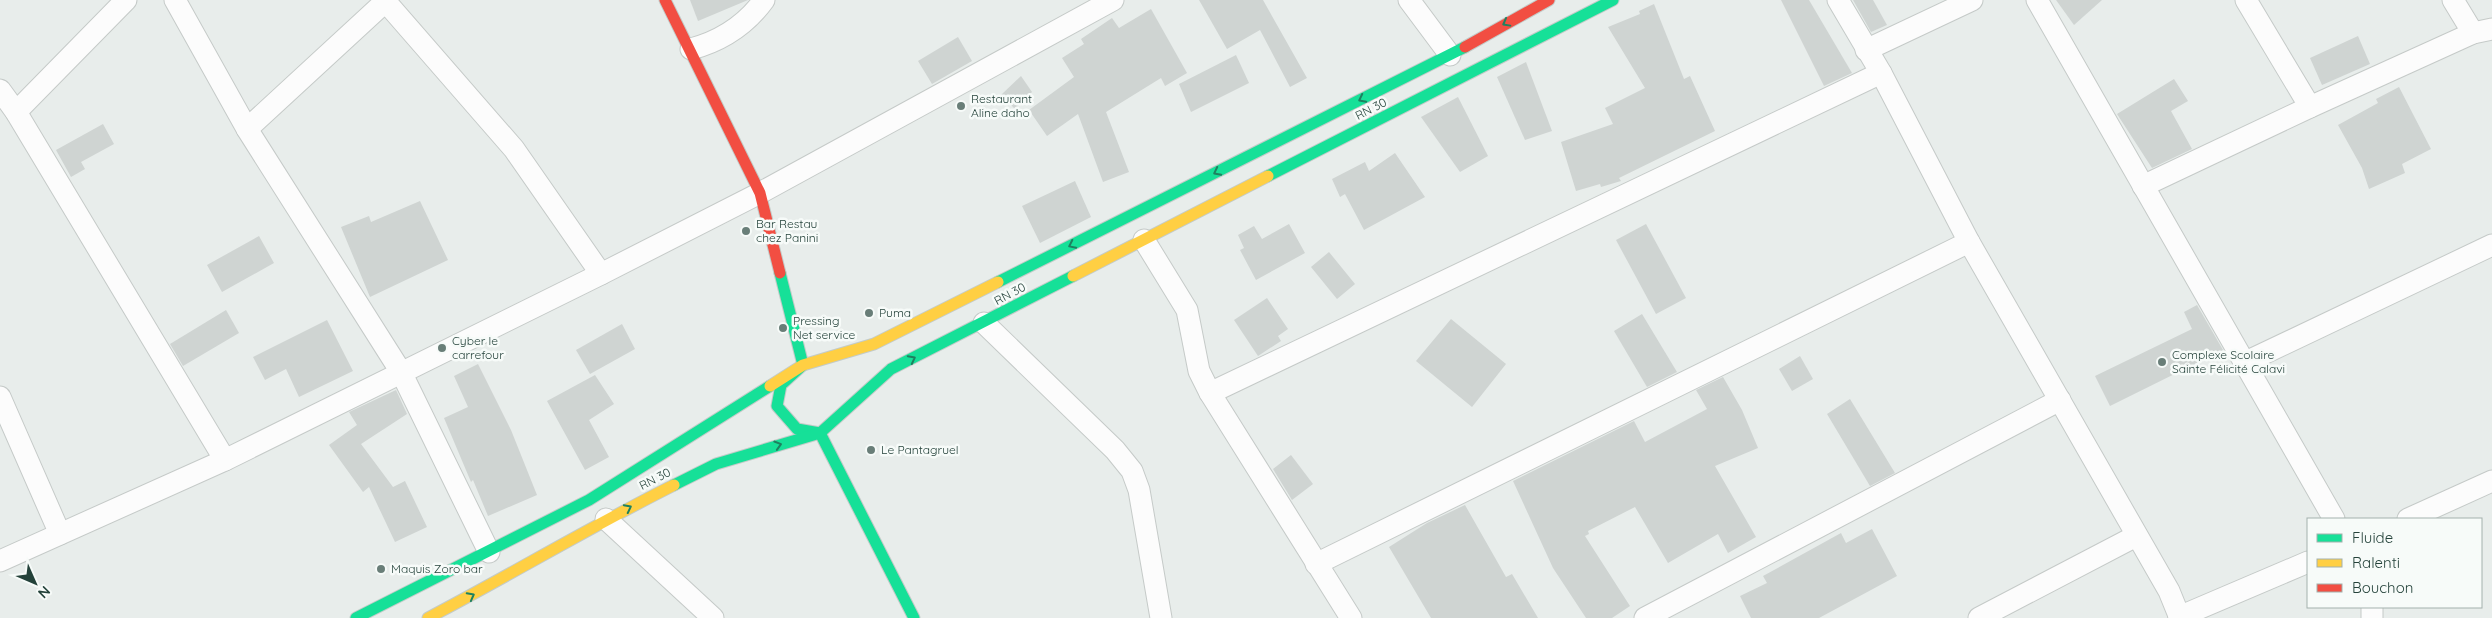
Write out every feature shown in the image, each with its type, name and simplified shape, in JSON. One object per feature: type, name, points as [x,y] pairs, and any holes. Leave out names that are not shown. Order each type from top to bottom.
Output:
[{"type":"main road","points":[[665,0],[691,49],[760,193],[803,365],[781,385],[777,406],[797,429],[820,433],[914,618]]},
{"type":"main road","name":"RN 30","points":[[356,618],[589,500],[803,365],[874,344],[1450,55],[1549,0]]},
{"type":"main road","name":"RN 30","points":[[440,616],[606,519],[716,464],[820,433],[892,370],[1614,0]]},
{"type":"street","points":[[16,112],[126,0]]},
{"type":"street","points":[[175,0],[247,129],[401,372],[489,552]]},
{"type":"street","points":[[691,49],[714,43],[734,30],[764,0]]},
{"type":"street","points":[[0,561],[225,460],[601,274],[760,193],[1114,0]]},
{"type":"street","points":[[1409,0],[1450,55]]},
{"type":"street","points":[[1838,0],[1881,73],[1969,242],[2169,591],[2179,618],[2307,562]]},
{"type":"street","points":[[1866,50],[1972,0]]},
{"type":"street","points":[[2037,0],[2333,518]]},
{"type":"street","points":[[2246,0],[2310,107]]},
{"type":"street","points":[[2143,186],[2310,107],[2482,31],[2453,0]]},
{"type":"street","points":[[247,129],[386,1],[514,150],[601,274]]},
{"type":"street","points":[[1210,393],[1881,73]]},
{"type":"street","points":[[0,90],[16,112],[225,460]]},
{"type":"street","points":[[1144,240],[1187,310],[1199,371],[1210,393],[1350,618]]},
{"type":"street","points":[[1316,564],[1969,242]]},
{"type":"street","points":[[2244,363],[2492,245]]},
{"type":"street","points":[[984,323],[1115,450],[1132,471],[1139,490],[1161,618]]},
{"type":"street","points":[[0,397],[60,534]]},
{"type":"street","points":[[1645,618],[2060,400]]},
{"type":"street","points":[[2410,518],[2492,481]]},
{"type":"street","points":[[606,519],[713,618]]},
{"type":"street","points":[[1978,618],[2136,536]]},
{"type":"building","points":[[690,0],[748,0],[698,21]]},
{"type":"building","points":[[1199,0],[1263,0],[1307,78],[1290,87],[1260,30],[1227,49]]},
{"type":"building","points":[[1781,0],[1809,0],[1852,73],[1824,86]]},
{"type":"building","points":[[1853,0],[1873,0],[1887,25],[1871,32]]},
{"type":"building","points":[[2056,0],[2102,0],[2074,25]]},
{"type":"building","points":[[1654,4],[1684,79],[1690,76],[1715,131],[1619,178],[1621,181],[1601,187],[1600,184],[1576,191],[1561,142],[1613,124],[1605,108],[1645,88],[1608,27],[1640,14],[1639,11]]},
{"type":"building","points":[[1151,9],[1187,73],[1165,86],[1161,78],[1106,112],[1129,172],[1103,182],[1078,114],[1047,136],[1029,110],[1074,77],[1062,58],[1084,44],[1081,39],[1112,18],[1119,28]]},
{"type":"building","points":[[2358,36],[2370,64],[2322,85],[2310,58]]},
{"type":"building","points":[[958,37],[972,61],[932,84],[918,61]]},
{"type":"building","points":[[1236,55],[1249,83],[1191,112],[1179,84]]},
{"type":"building","points":[[1526,62],[1552,131],[1525,140],[1497,77]]},
{"type":"building","points":[[1021,76],[1032,92],[1015,109],[1001,95]]},
{"type":"building","points":[[2174,79],[2188,101],[2171,111],[2192,149],[2152,168],[2117,114]]},
{"type":"building","points":[[2399,87],[2431,149],[2402,164],[2405,173],[2369,189],[2362,168],[2338,125],[2378,103],[2376,99]]},
{"type":"building","points":[[1458,97],[1488,156],[1460,172],[1421,117]]},
{"type":"building","points":[[103,124],[114,144],[81,162],[85,169],[71,177],[56,150]]},
{"type":"building","points":[[1395,153],[1425,197],[1364,230],[1345,194],[1340,197],[1332,179],[1365,162],[1369,171]]},
{"type":"building","points":[[1075,181],[1091,217],[1040,243],[1022,206]]},
{"type":"building","points":[[420,201],[448,260],[370,297],[341,227],[369,216],[371,222]]},
{"type":"building","points":[[1289,224],[1305,253],[1256,280],[1240,250],[1244,248],[1238,235],[1254,226],[1262,239]]},
{"type":"building","points":[[1646,224],[1686,298],[1656,314],[1616,240]]},
{"type":"building","points":[[259,236],[274,263],[222,292],[207,265]]},
{"type":"building","points":[[1329,252],[1355,284],[1337,299],[1311,267]]},
{"type":"building","points":[[1267,298],[1288,329],[1278,336],[1281,341],[1258,356],[1234,320]]},
{"type":"building","name":"Complexe Scolaire Sainte Félicité Calavi","points":[[2197,305],[2223,350],[2110,406],[2095,376],[2192,329],[2184,312]]},
{"type":"building","points":[[226,310],[239,333],[183,366],[170,344]]},
{"type":"building","points":[[1642,314],[1677,372],[1647,387],[1614,331]]},
{"type":"building","points":[[1451,319],[1506,364],[1472,407],[1416,361]]},
{"type":"building","points":[[327,320],[353,371],[299,397],[286,369],[265,380],[253,357]]},
{"type":"building","points":[[622,324],[635,349],[590,374],[576,350]]},
{"type":"building","points":[[1800,356],[1813,379],[1792,391],[1779,369]]},
{"type":"building","points":[[478,364],[511,430],[537,495],[488,516],[473,480],[471,482],[444,418],[468,407],[454,376]]},
{"type":"building","points":[[595,375],[614,404],[589,420],[609,457],[585,470],[547,401]]},
{"type":"building","points":[[1723,377],[1742,410],[1758,448],[1715,466],[1756,537],[1728,553],[1718,534],[1668,563],[1635,507],[1588,531],[1589,534],[1585,536],[1630,606],[1612,618],[1586,618],[1553,568],[1513,481],[1634,421],[1645,442],[1707,409],[1696,390]]},
{"type":"building","points":[[396,390],[407,414],[361,444],[393,487],[405,481],[427,527],[395,542],[369,487],[363,492],[329,445],[357,425],[349,412]]},
{"type":"building","points":[[1850,399],[1895,473],[1870,486],[1827,414]]},
{"type":"building","points":[[1291,455],[1313,484],[1292,500],[1273,469]]},
{"type":"building","points":[[1465,505],[1506,577],[1512,574],[1538,618],[1431,618],[1389,547],[1427,523]]},
{"type":"building","points":[[1872,529],[1897,576],[1819,618],[1751,618],[1740,596],[1767,583],[1763,576],[1841,533],[1846,543]]},
{"type":"traffic: fast","points":[[1268,176],[1613,0]]},
{"type":"traffic: fast","points":[[998,282],[1465,47]]},
{"type":"traffic: fast","points":[[780,273],[803,365],[781,385],[777,406],[797,429],[820,433],[914,618]]},
{"type":"traffic: fast","points":[[674,485],[716,464],[820,433],[891,369],[1073,276]]},
{"type":"traffic: fast","points":[[356,618],[589,500],[770,386]]},
{"type":"traffic: slow","points":[[1073,276],[1268,176]]},
{"type":"traffic: slow","points":[[770,386],[803,365],[874,344],[998,282]]},
{"type":"traffic: slow","points":[[428,618],[674,485]]},
{"type":"traffic: jam","points":[[665,0],[760,193],[780,273]]},
{"type":"traffic: jam","points":[[1465,47],[1549,0]]},
{"type":"place","name":"Restaurant Aline daho","points":[[961,106]]},
{"type":"place","name":"Bar Restau chez Panini","points":[[746,231]]},
{"type":"place","name":"Puma","points":[[869,313]]},
{"type":"place","name":"Pressing Net service","points":[[783,328]]},
{"type":"place","name":"Cyber le carrefour","points":[[442,348]]},
{"type":"place","name":"Complexe Scolaire Sainte Félicité Calavi","points":[[2162,362]]},
{"type":"place","name":"Le Pantagruel","points":[[871,450]]},
{"type":"place","name":"Maquis Zoro bar","points":[[381,569]]}]
